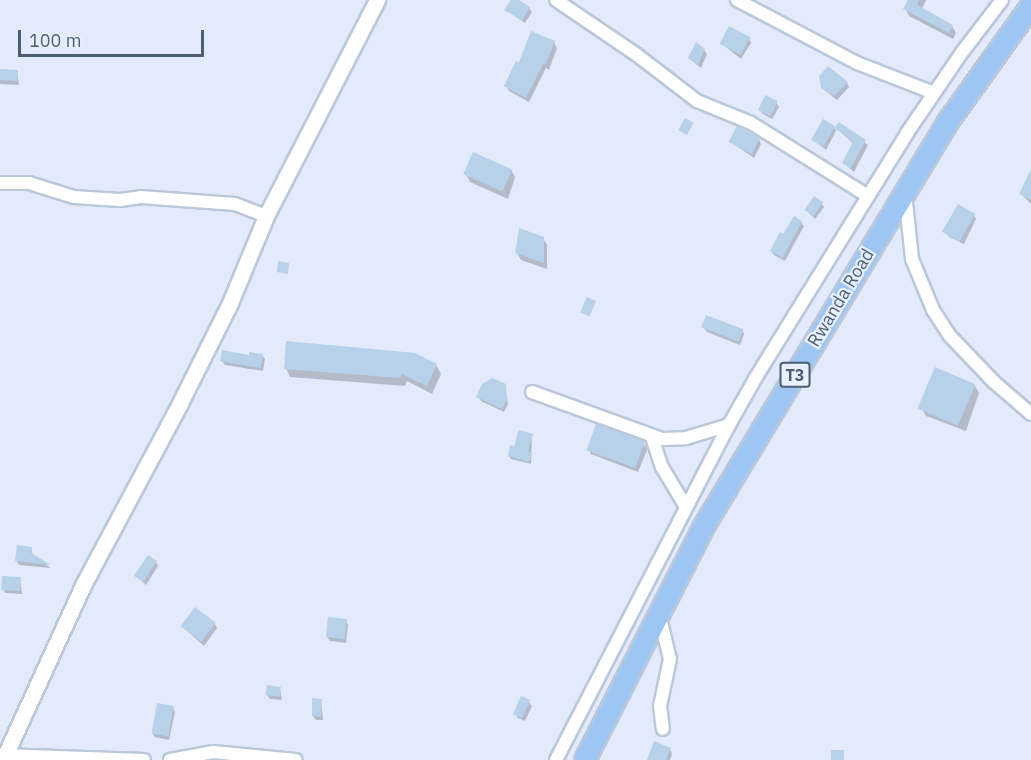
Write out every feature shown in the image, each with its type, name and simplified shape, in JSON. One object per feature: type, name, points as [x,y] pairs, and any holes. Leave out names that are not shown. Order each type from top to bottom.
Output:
[{"type":"highway","name":"Rwanda Road","points":[[585,760],[660,618],[703,528],[948,122],[1031,6]]},
{"type":"street","points":[[144,760],[2,757],[83,585],[180,403],[230,303],[266,216],[377,0]]},
{"type":"street","points":[[556,0],[637,55],[697,101],[752,123],[868,196]]},
{"type":"street","points":[[737,0],[857,63],[934,93]]},
{"type":"street","points":[[556,760],[729,425],[868,196],[934,93],[1002,0]]},
{"type":"street","points":[[0,183],[29,183],[74,197],[120,200],[141,197],[235,204],[266,216]]},
{"type":"street","points":[[905,192],[912,259],[933,310],[950,336],[994,382],[1031,414]]},
{"type":"street","points":[[531,392],[652,437],[671,440],[686,438],[729,425]]},
{"type":"street","points":[[652,437],[662,467],[686,507]]},
{"type":"street","points":[[660,618],[670,659],[660,706],[663,729]]},
{"type":"street","points":[[170,760],[213,752],[296,760]]},
{"type":"building","points":[[511,0],[519,0],[530,7],[522,20],[504,10]]},
{"type":"building","points":[[908,0],[919,0],[917,5],[953,25],[949,33],[903,9]]},
{"type":"building","points":[[729,26],[750,37],[741,55],[720,44]]},
{"type":"building","points":[[531,31],[555,41],[545,65],[543,64],[526,98],[504,86],[516,61],[519,62]]},
{"type":"building","points":[[696,42],[705,49],[698,65],[688,58]]},
{"type":"building","points":[[828,66],[848,82],[834,96],[821,88],[819,76]]},
{"type":"building","points":[[0,69],[18,70],[17,81],[0,80]]},
{"type":"building","points":[[765,95],[778,101],[771,116],[758,110]]},
{"type":"building","points":[[685,118],[694,123],[687,135],[678,130]]},
{"type":"building","points":[[823,119],[835,126],[823,147],[811,140]]},
{"type":"building","points":[[839,122],[866,140],[851,168],[842,163],[853,142],[835,128]]},
{"type":"building","points":[[737,126],[760,138],[752,154],[729,142]]},
{"type":"building","points":[[473,152],[512,169],[503,191],[463,174]]},
{"type":"building","points":[[1031,169],[1031,200],[1019,194]]},
{"type":"building","points":[[814,196],[823,202],[814,216],[804,210]]},
{"type":"building","points":[[958,204],[975,214],[959,242],[942,232]]},
{"type":"building","points":[[794,216],[802,221],[783,258],[770,251],[780,232],[783,234]]},
{"type":"building","points":[[519,228],[544,237],[544,263],[515,253]]},
{"type":"building","points":[[278,261],[289,263],[288,274],[277,272]]},
{"type":"building","points":[[587,297],[596,301],[589,317],[580,313]]},
{"type":"building","points":[[706,315],[743,329],[739,341],[701,327]]},
{"type":"building","points":[[286,341],[415,353],[437,364],[427,386],[402,374],[400,378],[284,369]]},
{"type":"building","points":[[222,350],[249,355],[249,352],[263,354],[261,368],[220,361]]},
{"type":"building","points":[[935,367],[976,384],[958,426],[917,408]]},
{"type":"building","points":[[492,378],[506,384],[507,399],[502,409],[476,397],[482,384]]},
{"type":"building","points":[[596,424],[645,442],[635,468],[586,450]]},
{"type":"building","points":[[519,430],[533,434],[528,451],[532,453],[529,462],[508,456],[510,445],[514,446]]},
{"type":"building","points":[[17,545],[32,547],[31,553],[51,565],[15,561]]},
{"type":"building","points":[[148,555],[157,561],[143,582],[134,576]]},
{"type":"building","points":[[2,576],[21,577],[20,591],[1,590]]},
{"type":"building","points":[[195,607],[216,623],[201,642],[181,626]]},
{"type":"building","points":[[328,617],[347,619],[345,639],[326,637]]},
{"type":"building","points":[[267,685],[281,687],[279,697],[266,695]]},
{"type":"building","points":[[521,696],[530,700],[522,718],[513,714]]},
{"type":"building","points":[[312,698],[322,699],[321,717],[312,716]]},
{"type":"building","points":[[157,703],[174,706],[168,736],[152,734]]},
{"type":"building","points":[[654,741],[671,748],[666,760],[647,760]]},
{"type":"building","points":[[831,750],[844,750],[844,760],[831,760]]}]
